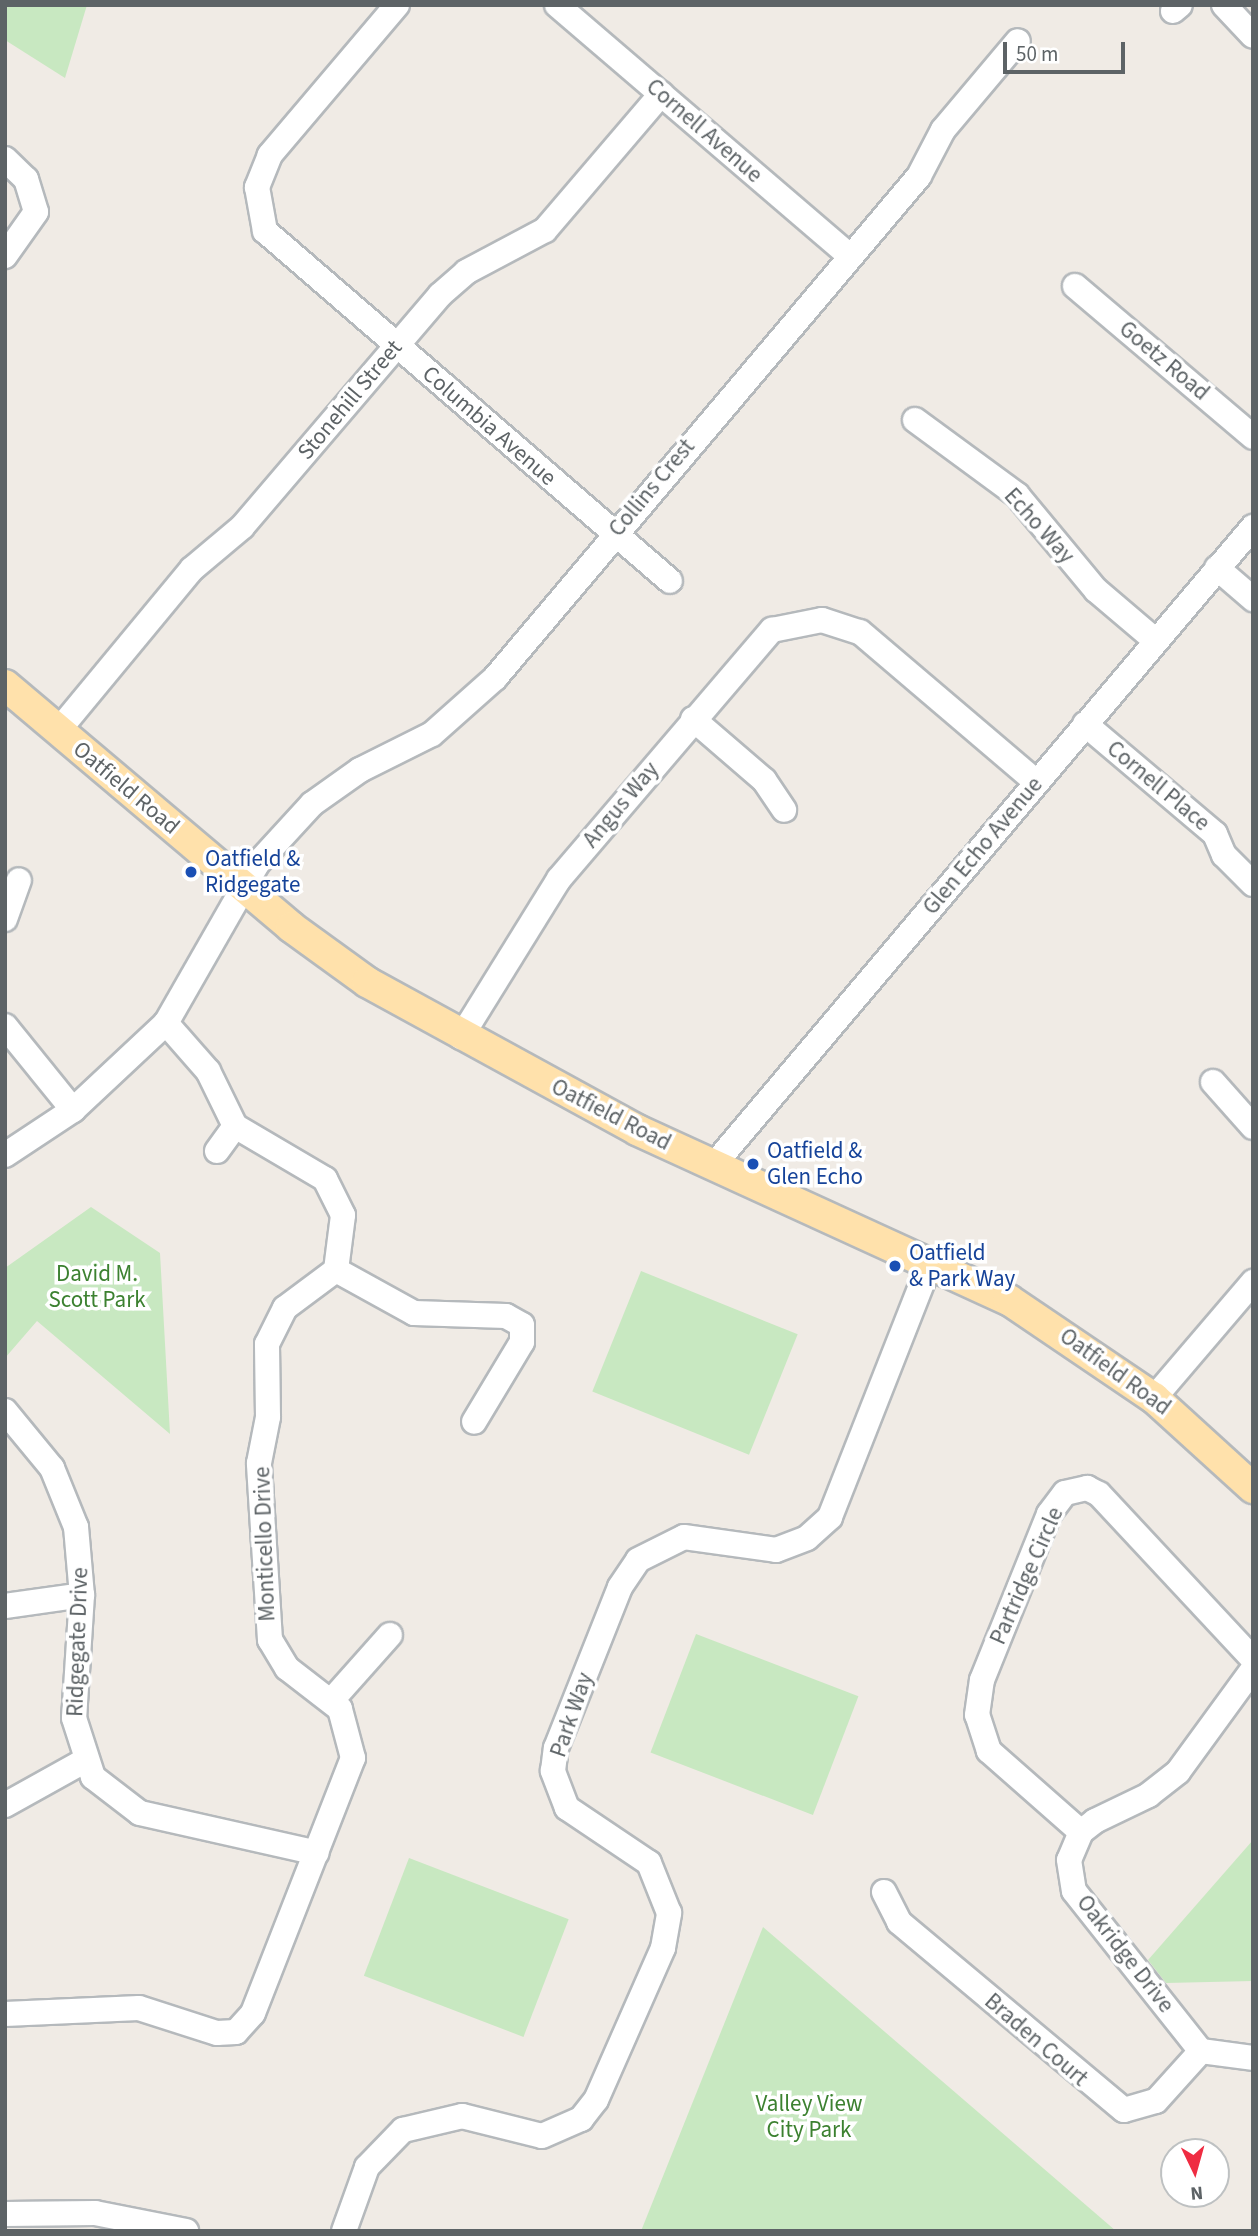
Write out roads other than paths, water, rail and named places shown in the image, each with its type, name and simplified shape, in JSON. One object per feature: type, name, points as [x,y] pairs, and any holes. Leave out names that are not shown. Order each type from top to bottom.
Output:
[{"type":"main road","name":"Oatfield Road","points":[[5,685],[334,960],[461,1037],[713,1166],[930,1261],[1009,1300],[1154,1398],[1253,1488]]},
{"type":"street","name":"Columbia Avenue","points":[[397,5],[270,155],[256,203],[273,243],[670,581]]},
{"type":"street","name":"Cornell Avenue","points":[[557,5],[850,256]]},
{"type":"street","points":[[1224,5],[1253,36]]},
{"type":"street","name":"Collins Crest","points":[[244,887],[293,824],[335,785],[432,734],[474,699],[919,176],[943,130],[1018,41]]},
{"type":"street","name":"Stonehill Street","points":[[58,731],[192,569],[242,527],[454,281],[545,230],[661,94]]},
{"type":"street","points":[[5,159],[26,179],[36,212],[5,256]]},
{"type":"street","name":"Goetz Road","points":[[1075,286],[1253,437]]},
{"type":"street","name":"Echo Way","points":[[915,420],[1017,495],[1096,590],[1156,641]]},
{"type":"street","name":"Glen Echo Avenue","points":[[713,1166],[1253,527]]},
{"type":"street","points":[[1217,568],[1253,598]]},
{"type":"street","name":"Angus Way","points":[[461,1037],[559,879],[772,630],[822,620],[860,632],[1036,782]]},
{"type":"street","points":[[694,719],[764,780],[784,810]]},
{"type":"street","name":"Cornell Place","points":[[1085,724],[1215,834],[1224,855],[1253,884]]},
{"type":"street","points":[[5,919],[19,880]]},
{"type":"street","points":[[5,1155],[73,1110],[166,1023],[244,887]]},
{"type":"street","points":[[166,1023],[208,1071],[235,1126],[307,1167],[335,1192],[343,1215],[336,1270],[414,1313],[506,1316],[522,1325],[522,1342],[474,1422]]},
{"type":"street","points":[[5,1026],[73,1110]]},
{"type":"street","points":[[1213,1083],[1253,1126]]},
{"type":"street","points":[[217,1151],[235,1126]]},
{"type":"street","name":"Park Way","points":[[344,2231],[359,2185],[377,2153],[418,2122],[462,2116],[542,2136],[581,2119],[596,2100],[663,1948],[668,1913],[649,1863],[567,1808],[554,1771],[561,1736],[620,1587],[651,1549],[702,1537],[776,1550],[807,1538],[830,1517],[930,1261]]},
{"type":"street","name":"Monticello Drive","points":[[5,2014],[139,2008],[217,2033],[236,2032],[253,2013],[353,1758],[347,1723],[332,1700],[288,1668],[270,1640],[259,1463],[268,1417],[267,1344],[285,1308],[336,1270]]},
{"type":"street","points":[[1154,1398],[1253,1282]]},
{"type":"street","name":"Ridgegate Drive","points":[[5,1411],[35,1441],[66,1497],[82,1559],[74,1718],[84,1761],[106,1792],[139,1813],[317,1853]]},
{"type":"street","name":"Partridge Circle","points":[[1081,1832],[989,1751],[977,1715],[982,1679],[1049,1514],[1065,1493],[1087,1488],[1098,1494],[1253,1658]]},
{"type":"street","points":[[5,1606],[82,1594]]},
{"type":"street","points":[[332,1700],[390,1634]]},
{"type":"street","points":[[1081,1832],[1178,1772],[1253,1669]]},
{"type":"street","points":[[5,1805],[84,1761]]},
{"type":"street","name":"Oakridge Drive","points":[[1081,1832],[1069,1860],[1074,1891],[1201,2051]]},
{"type":"street","name":"Braden Court","points":[[884,1892],[899,1922],[1124,2110],[1156,2101],[1201,2051]]},
{"type":"street","points":[[1201,2051],[1253,2057]]},
{"type":"street","points":[[5,2214],[95,2213],[186,2231]]},
{"type":"place","name":"Oatfield & Ridgegate","points":[[191,872]]},
{"type":"place","name":"Oatfield & Glen Echo","points":[[753,1164]]},
{"type":"place","name":"Oatfield & Park Way","points":[[895,1266]]},
{"type":"park label","name":"David M. Scott Park","points":[[97,1287]]},
{"type":"park label","name":"Valley View City Park","points":[[809,2117]]}]
